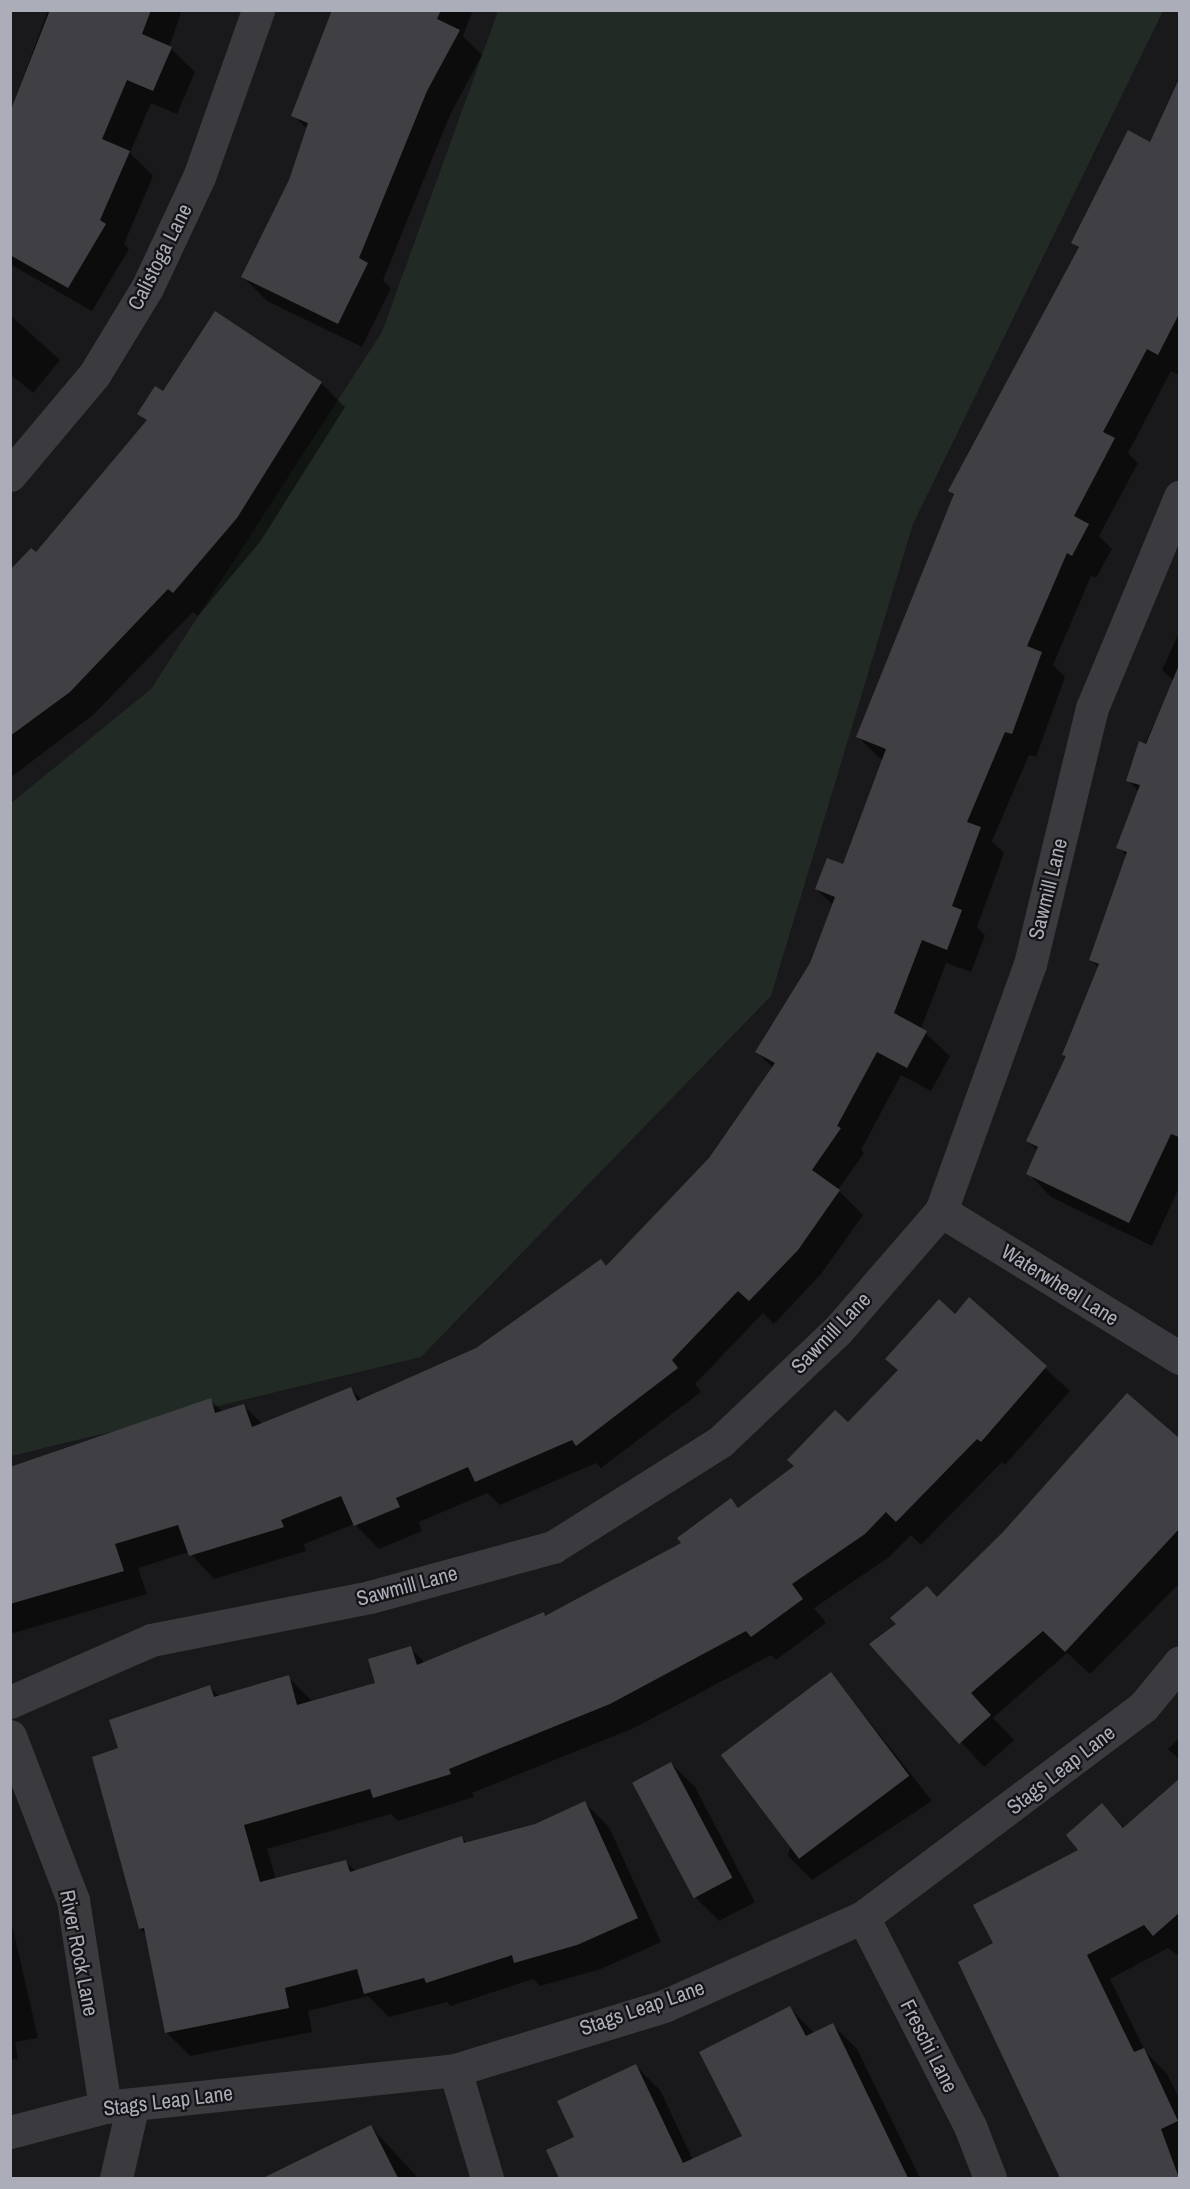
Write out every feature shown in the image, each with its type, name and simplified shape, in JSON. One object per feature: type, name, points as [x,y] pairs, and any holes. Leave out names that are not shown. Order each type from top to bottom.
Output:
[{"type":"street","name":"Calistoga Lane","points":[[10,475],[94,375],[147,288],[199,177],[258,10]]},
{"type":"street","name":"Sawmill Lane","points":[[10,1702],[151,1640],[370,1598],[553,1547],[721,1441],[838,1330],[941,1211],[1030,964],[1092,708],[1179,497]]},
{"type":"street","name":"Waterwheel Lane","points":[[941,1211],[1179,1358]]},
{"type":"street","name":"Stags Leap Lane","points":[[10,2132],[119,2105],[455,2070],[663,2006],[863,1917],[1143,1707],[1179,1662]]},
{"type":"street","name":"River Rock Lane","points":[[10,1736],[73,1900],[119,2105]]},
{"type":"street","name":"Freschi Lane","points":[[863,1917],[970,2126],[990,2178]]},
{"type":"street","points":[[455,2070],[487,2178]]},
{"type":"street","points":[[116,2178],[119,2105]]},
{"type":"shaded area","points":[[498,11],[1163,11],[913,524],[771,996],[421,1357],[11,1456],[10,804],[151,689],[382,332]]},
{"type":"building","points":[[50,10],[151,10],[142,34],[172,47],[153,91],[127,80],[102,139],[130,151],[100,220],[106,224],[68,288],[10,255],[10,112]]},
{"type":"building","points":[[332,10],[441,10],[437,19],[460,30],[427,91],[359,258],[368,263],[338,324],[241,277],[289,180],[308,123],[291,116]]},
{"type":"building","points":[[1179,79],[1179,314],[1158,355],[1147,349],[1103,432],[1115,438],[1074,516],[1089,524],[1072,556],[1067,553],[1027,646],[1042,652],[1012,734],[1005,732],[967,822],[981,827],[952,906],[962,910],[947,950],[922,940],[894,1013],[927,1031],[907,1068],[877,1052],[837,1126],[841,1128],[812,1170],[840,1190],[798,1250],[749,1301],[738,1291],[672,1360],[678,1368],[576,1446],[572,1440],[475,1482],[468,1467],[396,1498],[400,1507],[354,1526],[341,1496],[281,1520],[284,1527],[189,1556],[178,1525],[115,1544],[124,1571],[10,1604],[10,1467],[211,1398],[215,1413],[244,1404],[252,1427],[351,1387],[357,1401],[476,1348],[601,1259],[606,1266],[709,1158],[775,1063],[755,1052],[810,963],[835,897],[815,889],[827,858],[843,864],[886,749],[856,737],[954,494],[948,491],[1079,247],[1071,243],[1128,130],[1150,142]]},
{"type":"building","points":[[215,311],[322,382],[237,518],[173,593],[168,589],[70,692],[10,736],[10,570],[31,548],[36,552],[147,420],[137,414],[155,386],[163,391]]},
{"type":"building","points":[[1179,665],[1179,1137],[1171,1134],[1129,1223],[1026,1174],[1038,1147],[1026,1141],[1066,1056],[1062,1055],[1099,964],[1089,960],[1127,852],[1116,848],[1140,785],[1126,781],[1139,741],[1146,744]]},
{"type":"building","points":[[969,1297],[1047,1366],[981,1442],[977,1439],[896,1522],[886,1512],[865,1534],[792,1584],[803,1599],[751,1637],[746,1631],[610,1704],[449,1769],[451,1774],[373,1798],[370,1789],[244,1825],[260,1882],[346,1860],[350,1872],[462,1836],[464,1843],[535,1824],[585,1801],[638,1918],[577,1945],[514,1963],[512,1955],[426,1983],[424,1978],[364,1994],[357,1969],[285,1988],[289,2008],[165,2033],[144,1928],[139,1929],[92,1757],[118,1748],[109,1720],[210,1685],[214,1697],[289,1675],[297,1705],[375,1683],[368,1659],[411,1646],[417,1665],[544,1612],[545,1616],[681,1543],[677,1538],[731,1498],[738,1508],[794,1466],[787,1460],[835,1410],[848,1422],[898,1370],[885,1359],[939,1299],[955,1314]]},
{"type":"building","points":[[1127,1393],[1179,1438],[1179,1529],[1065,1652],[1043,1631],[971,1693],[991,1715],[959,1744],[869,1644],[896,1624],[890,1618],[927,1586],[937,1597],[1003,1532]]},
{"type":"building","points":[[831,1672],[909,1776],[799,1859],[721,1755]]},
{"type":"building","points":[[671,1762],[733,1878],[694,1898],[632,1783]]},
{"type":"building","points":[[1179,1779],[1179,1913],[1153,1936],[1144,1925],[1087,1955],[1134,2052],[1144,2048],[1178,2121],[1161,2129],[1179,2178],[1060,2178],[958,1962],[993,1943],[973,1905],[1078,1850],[1066,1835],[1102,1803],[1123,1828]]},
{"type":"building","points":[[790,2006],[806,2036],[833,2023],[908,2178],[559,2178],[546,2150],[574,2137],[557,2101],[636,2064],[683,2163],[742,2136],[699,2052]]},
{"type":"building","points":[[371,2125],[398,2178],[263,2178]]}]
